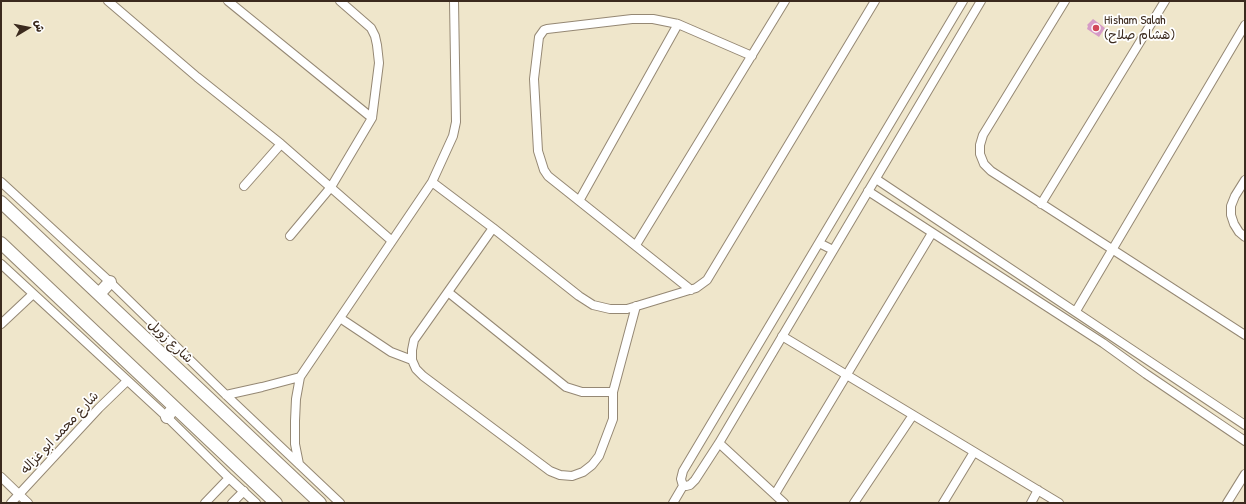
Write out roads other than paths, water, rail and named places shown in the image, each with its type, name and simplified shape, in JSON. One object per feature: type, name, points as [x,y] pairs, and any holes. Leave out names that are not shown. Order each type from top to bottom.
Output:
[{"type":"main road","name":"شارع زويل","points":[[1,202],[320,503]]},
{"type":"main road","points":[[1,243],[171,412],[276,503]]},
{"type":"main road","points":[[99,294],[110,282]]},
{"type":"street","points":[[108,1],[197,77],[281,144],[392,241]]},
{"type":"street","points":[[228,1],[372,118]]},
{"type":"street","points":[[290,236],[331,187],[372,118],[378,63],[375,36],[372,28],[340,1]]},
{"type":"street","points":[[299,464],[295,444],[295,421],[296,399],[300,377],[432,182],[453,136],[456,122],[454,1]]},
{"type":"street","points":[[636,246],[785,1]]},
{"type":"street","points":[[432,182],[593,305],[618,310],[691,290],[700,286],[707,280],[875,1]]},
{"type":"street","points":[[675,502],[683,486],[681,479],[684,471],[963,1]]},
{"type":"street","points":[[683,486],[690,485],[695,480],[720,443],[981,1]]},
{"type":"street","points":[[1065,1],[983,135],[980,144],[980,154],[984,164],[990,171],[1245,334]]},
{"type":"street","points":[[1041,204],[1164,1]]},
{"type":"street","points":[[691,290],[548,176],[539,158],[534,72],[541,33],[547,29],[632,19],[653,19],[678,24],[752,56]]},
{"type":"street","points":[[579,201],[678,24]]},
{"type":"street","points":[[1076,311],[1245,25]]},
{"type":"street","points":[[898,111],[911,119]]},
{"type":"street","points":[[244,186],[281,144]]},
{"type":"street","points":[[876,179],[1245,425]]},
{"type":"street","points":[[1245,180],[1235,196],[1231,206],[1231,215],[1239,232],[1245,237]]},
{"type":"street","points":[[1,182],[110,282],[340,503]]},
{"type":"street","points":[[868,191],[1103,343],[1245,441]]},
{"type":"street","points":[[493,228],[414,340],[412,360],[416,369],[423,376],[550,471],[560,475],[572,476],[583,472],[592,465],[599,456],[612,419],[613,392],[636,306]]},
{"type":"street","points":[[775,494],[932,233]]},
{"type":"street","points":[[819,243],[833,250]]},
{"type":"street","points":[[1,264],[127,381],[171,412],[228,478],[256,503]]},
{"type":"street","points":[[448,292],[566,387],[582,392],[613,392]]},
{"type":"street","points":[[1,324],[33,294]]},
{"type":"street","points":[[340,318],[391,352],[412,360]]},
{"type":"street","points":[[782,336],[1059,503]]},
{"type":"street","points":[[226,395],[262,388],[300,377]]},
{"type":"street","name":"شارع محمد ابو غزاله","points":[[11,503],[99,408],[127,381]]},
{"type":"street","points":[[854,503],[913,415]]},
{"type":"street","points":[[720,443],[784,503]]},
{"type":"street","points":[[943,503],[974,452]]},
{"type":"street","points":[[1227,503],[1245,474]]},
{"type":"street","points":[[1,477],[28,503]]},
{"type":"street","points":[[205,503],[228,478]]},
{"type":"street","points":[[1031,503],[1038,490]]},
{"type":"street","points":[[232,503],[244,491]]},
{"type":"place","name":"Hisham Salah (هشام صلاح)","points":[[1096,28]]}]
